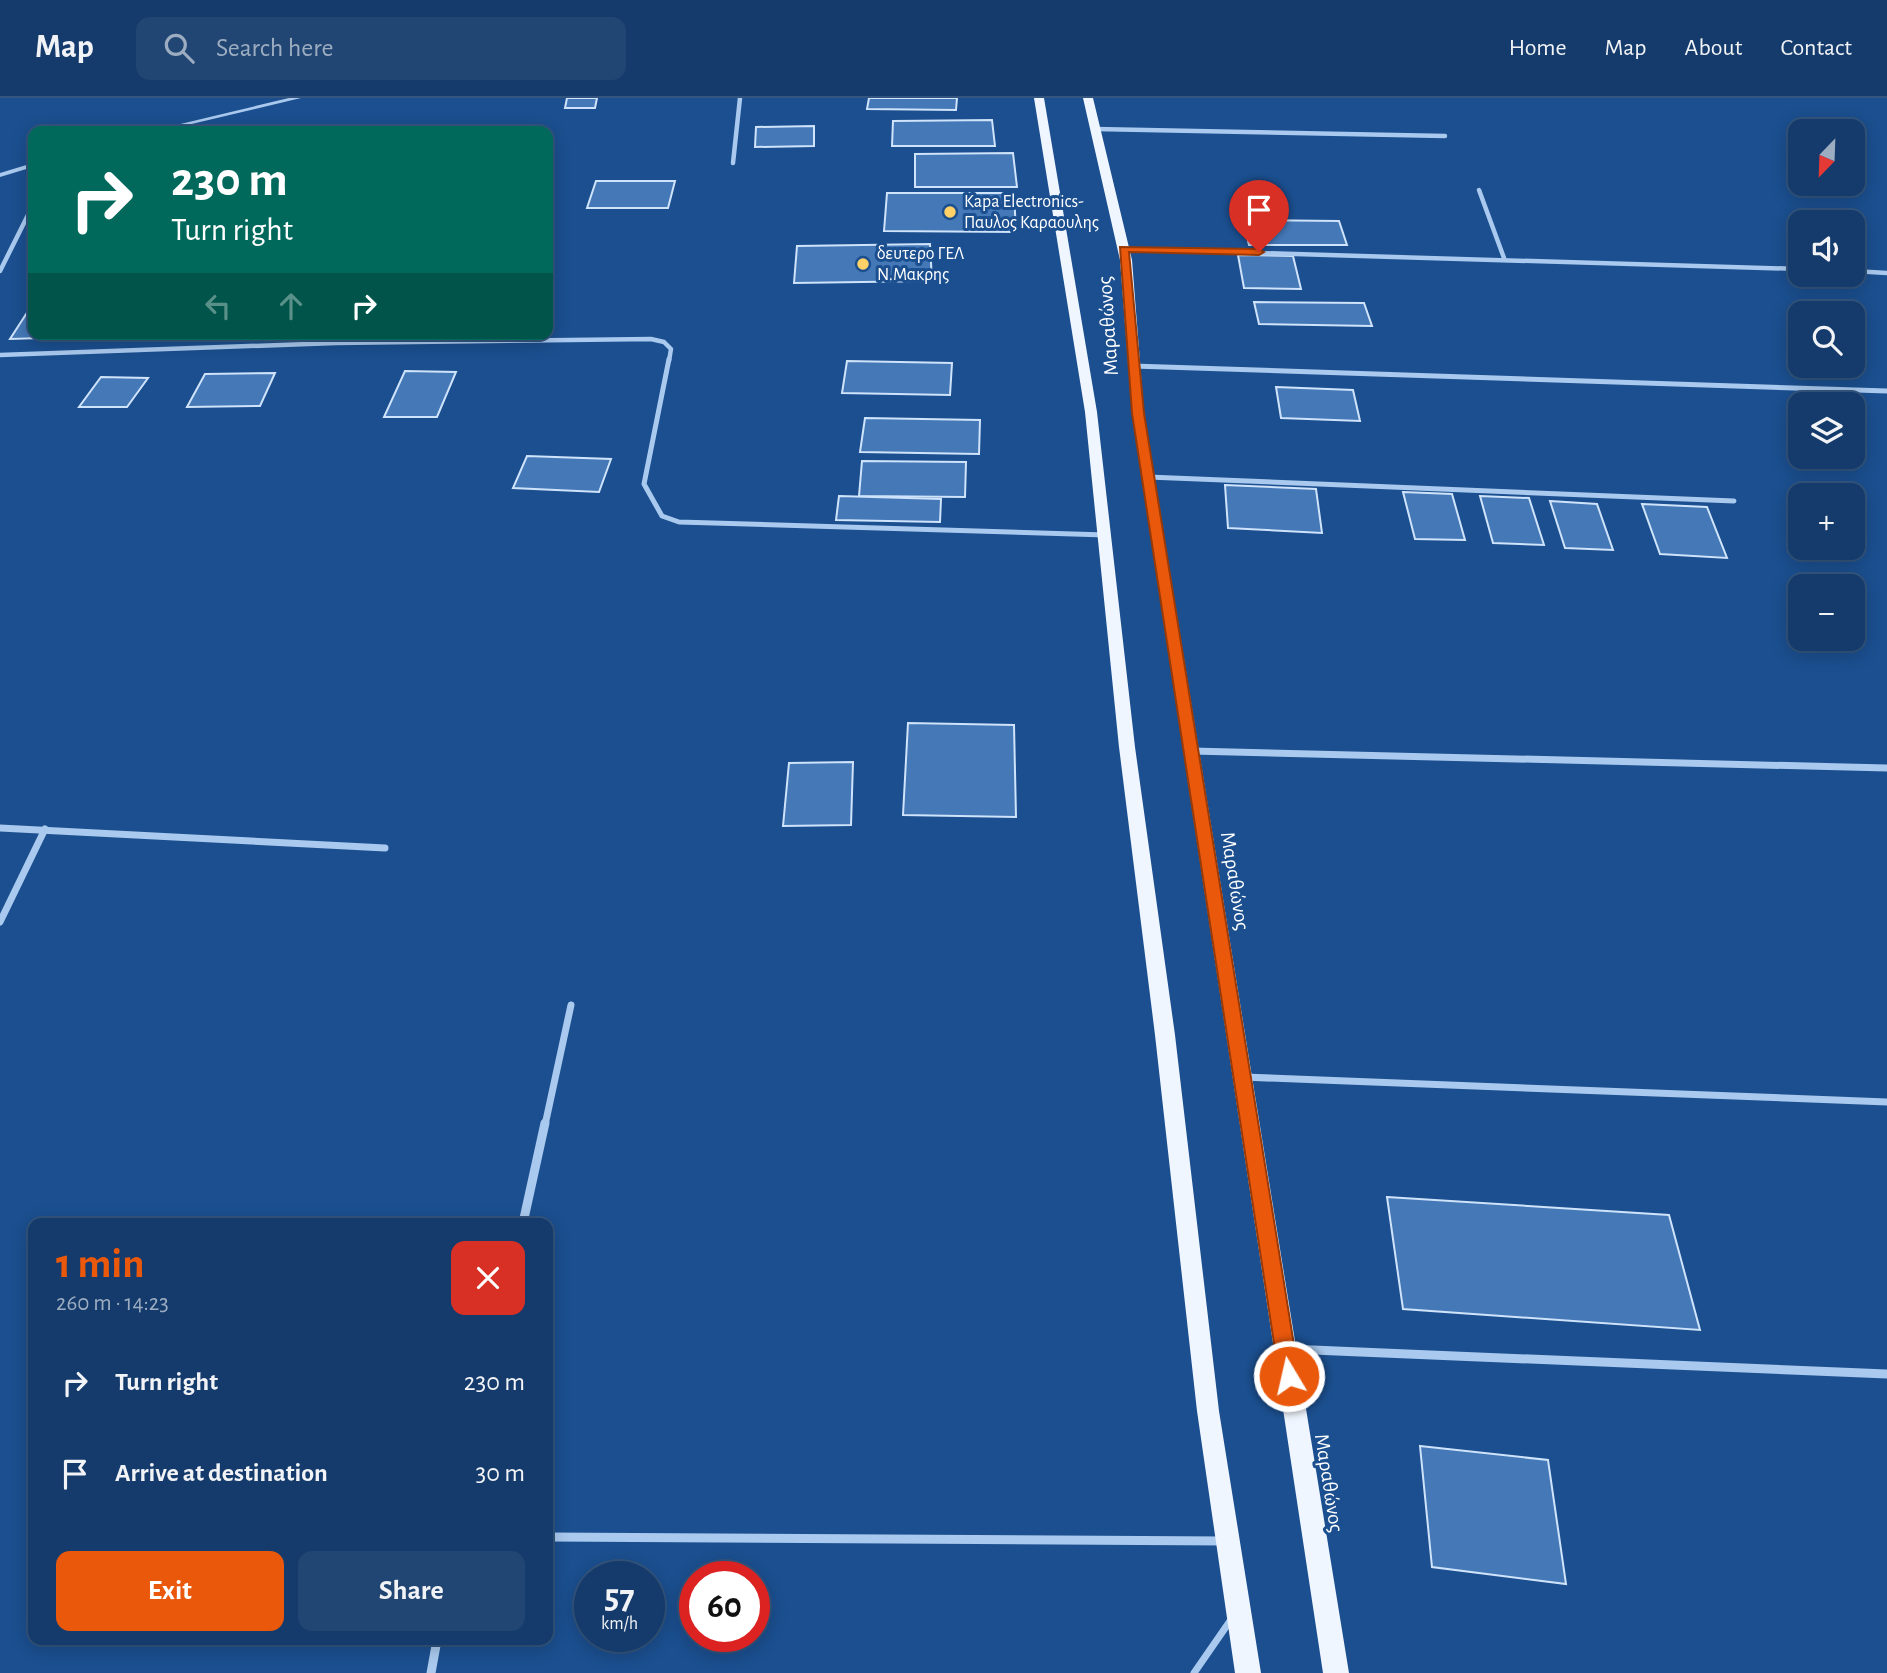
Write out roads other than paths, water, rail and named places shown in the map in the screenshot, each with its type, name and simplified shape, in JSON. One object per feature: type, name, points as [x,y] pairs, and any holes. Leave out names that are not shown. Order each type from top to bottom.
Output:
[{"type":"main road","name":"Μαραθώνος","points":[[1039,98],[1091,412],[1127,747],[1165,1035],[1208,1411],[1248,1673]]},
{"type":"main road","name":"Μαραθώνος","points":[[1088,98],[1123,249],[1133,366],[1149,477],[1336,1673]]},
{"type":"street","points":[[176,126],[298,98]]},
{"type":"street","points":[[733,163],[740,98]]},
{"type":"street","points":[[1095,129],[1446,136]]},
{"type":"street","points":[[0,175],[28,167]]},
{"type":"street","points":[[1479,190],[1504,258]]},
{"type":"street","points":[[0,271],[28,215]]},
{"type":"street","points":[[1123,249],[1504,258],[1788,269]]},
{"type":"street","points":[[1865,272],[1887,273]]},
{"type":"street","points":[[0,355],[336,343],[651,339],[664,342],[671,349],[644,484],[662,516],[679,522],[1106,535]]},
{"type":"street","points":[[1133,366],[1887,391]]},
{"type":"street","points":[[1149,477],[1734,500]]},
{"type":"street","points":[[1191,751],[1887,768]]},
{"type":"street","points":[[0,828],[385,848]]},
{"type":"street","points":[[0,922],[46,829]]},
{"type":"street","points":[[524,1218],[571,1005]]},
{"type":"street","points":[[1243,1077],[1887,1102]]},
{"type":"street","points":[[1285,1349],[1887,1374]]},
{"type":"street","points":[[553,1537],[1229,1541]]},
{"type":"street","points":[[431,1673],[436,1645]]},
{"type":"lane","points":[[1194,1673],[1238,1610]]},
{"type":"place","name":"Kapa Electronics- Παυλος Καραουλης","points":[[950,212]]},
{"type":"place","name":"δευτερο ΓΕΛ Ν.Μακρης","points":[[863,264]]}]
